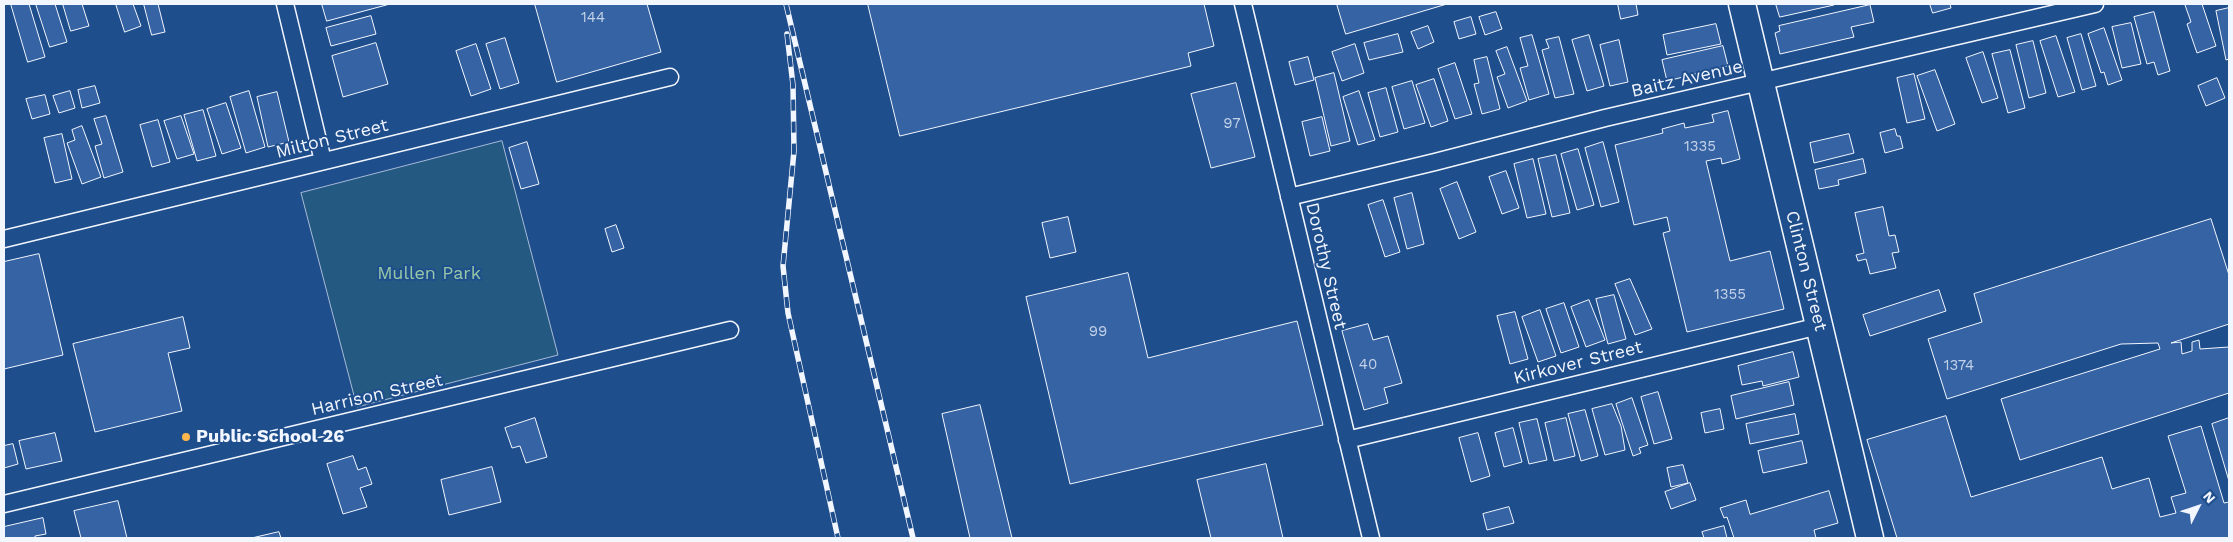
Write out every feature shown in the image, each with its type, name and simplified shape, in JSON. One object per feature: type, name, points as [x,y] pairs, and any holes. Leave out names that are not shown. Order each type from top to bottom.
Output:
[{"type":"main road","name":"Clinton Street","points":[[1742,4],[1870,538]]},
{"type":"street","points":[[285,4],[323,161]]},
{"type":"street","name":"Dorothy Street","points":[[1243,4],[1371,538]]},
{"type":"street","name":"Baitz Avenue","points":[[1289,197],[1605,118],[2095,4]]},
{"type":"street","name":"Milton Street","points":[[4,238],[670,77]]},
{"type":"street","name":"Kirkover Street","points":[[1346,440],[1819,326]]},
{"type":"street","name":"Harrison Street","points":[[4,504],[730,330]]},
{"type":"green space","name":"Mullen Park","points":[[502,141],[558,355],[357,407],[301,193]]},
{"type":"building","points":[[11,4],[29,4],[45,57],[28,62]]},
{"type":"building","points":[[36,4],[55,4],[67,42],[50,47]]},
{"type":"building","points":[[63,4],[82,4],[89,26],[71,31]]},
{"type":"building","points":[[116,4],[133,4],[141,26],[125,32]]},
{"type":"building","points":[[144,4],[158,4],[165,32],[152,35]]},
{"type":"building","points":[[322,4],[390,4],[327,21]]},
{"type":"building","points":[[535,4],[647,4],[661,52],[557,82]]},
{"type":"building","points":[[868,4],[1204,4],[1214,46],[1188,53],[1191,66],[900,136]]},
{"type":"building","points":[[1337,4],[1447,4],[1346,34]]},
{"type":"building","points":[[1618,4],[1636,4],[1638,15],[1621,19]]},
{"type":"building","points":[[1776,4],[1834,4],[1834,5],[1780,17]]},
{"type":"building","points":[[1930,4],[1950,4],[1951,8],[1933,13]]},
{"type":"building","points":[[2202,4],[2216,46],[2197,53],[2187,24],[2191,22],[2185,5]]},
{"type":"building","points":[[1870,5],[1874,22],[1851,27],[1854,37],[1780,54],[1775,33],[1780,31],[1779,26]]},
{"type":"building","points":[[2229,8],[2229,59],[2226,60],[2216,11]]},
{"type":"building","points":[[1496,12],[1502,29],[1485,35],[1479,17]]},
{"type":"building","points":[[2154,12],[2170,71],[2158,75],[2154,62],[2147,64],[2134,17]]},
{"type":"building","points":[[371,16],[376,34],[331,46],[326,28]]},
{"type":"building","points":[[1471,17],[1476,34],[1459,39],[1454,22]]},
{"type":"building","points":[[2131,23],[2141,64],[2122,68],[2112,27]]},
{"type":"building","points":[[1716,24],[1721,44],[1667,55],[1663,35]]},
{"type":"building","points":[[1428,26],[1434,42],[1418,49],[1411,32]]},
{"type":"building","points":[[2104,28],[2122,80],[2108,85],[2104,72],[2101,73],[2088,34]]},
{"type":"building","points":[[1398,34],[1403,52],[1369,60],[1364,43]]},
{"type":"building","points":[[2081,34],[2096,86],[2082,90],[2067,38]]},
{"type":"building","points":[[1532,35],[1549,94],[1529,100],[1520,68],[1528,66],[1520,38]]},
{"type":"building","points":[[1589,35],[1604,86],[1587,91],[1572,40]]},
{"type":"building","points":[[2056,36],[2075,92],[2058,97],[2040,41]]},
{"type":"building","points":[[1559,37],[1574,94],[1555,98],[1542,50],[1549,48],[1546,40]]},
{"type":"building","points":[[505,38],[519,83],[500,89],[486,44]]},
{"type":"building","points":[[1619,40],[1628,82],[1610,86],[1600,45]]},
{"type":"building","points":[[2033,41],[2046,93],[2029,98],[2016,45]]},
{"type":"building","points":[[376,43],[388,84],[343,97],[332,56]]},
{"type":"building","points":[[476,44],[491,89],[471,96],[456,51]]},
{"type":"building","points":[[1355,44],[1364,73],[1342,81],[1332,52]]},
{"type":"building","points":[[1723,46],[1728,66],[1667,81],[1662,60]]},
{"type":"building","points":[[1507,47],[1527,101],[1508,108],[1497,77],[1505,74],[1496,51]]},
{"type":"building","points":[[2010,50],[2025,108],[2008,113],[1992,54]]},
{"type":"building","points":[[1983,52],[1998,98],[1982,103],[1966,58]]},
{"type":"building","points":[[1308,57],[1314,80],[1295,85],[1289,62]]},
{"type":"building","points":[[1487,57],[1500,109],[1482,114],[1474,84],[1479,83],[1474,60]]},
{"type":"building","points":[[1455,63],[1472,114],[1455,119],[1438,69]]},
{"type":"building","points":[[1935,70],[1955,124],[1937,131],[1917,76]]},
{"type":"building","points":[[1334,73],[1350,141],[1331,146],[1315,78]]},
{"type":"building","points":[[1914,74],[1925,119],[1907,123],[1897,78]]},
{"type":"building","points":[[2217,78],[2225,98],[2206,106],[2198,86]]},
{"type":"building","points":[[1434,79],[1448,121],[1431,127],[1416,85]]},
{"type":"building","points":[[1412,81],[1425,123],[1404,129],[1392,87]]},
{"type":"building","points":[[1236,83],[1255,157],[1211,168],[1191,94]]},
{"type":"building","points":[[95,86],[100,103],[82,108],[78,90]]},
{"type":"building","points":[[1386,88],[1398,132],[1380,137],[1368,93]]},
{"type":"building","points":[[70,91],[75,108],[59,113],[53,96]]},
{"type":"building","points":[[249,91],[265,147],[246,153],[230,97]]},
{"type":"building","points":[[1359,91],[1375,140],[1358,145],[1343,97]]},
{"type":"building","points":[[277,92],[289,142],[268,147],[257,97]]},
{"type":"building","points":[[45,95],[50,114],[32,119],[26,99]]},
{"type":"building","points":[[226,103],[241,148],[222,154],[207,109]]},
{"type":"building","points":[[203,110],[216,156],[197,161],[184,115]]},
{"type":"building","points":[[1728,111],[1740,159],[1722,164],[1721,158],[1706,161],[1730,261],[1770,251],[1784,309],[1687,332],[1663,233],[1670,231],[1667,217],[1634,225],[1615,145],[1663,133],[1662,129],[1684,123],[1685,128],[1714,122],[1712,115]]},
{"type":"building","points":[[106,116],[123,172],[104,178],[95,146],[102,144],[94,119]]},
{"type":"building","points":[[181,116],[194,154],[177,159],[164,121]]},
{"type":"building","points":[[1322,117],[1330,151],[1310,156],[1302,122]]},
{"type":"building","points":[[158,120],[170,162],[152,167],[140,125]]},
{"type":"building","points":[[82,126],[101,177],[82,184],[67,143],[75,140],[72,130]]},
{"type":"building","points":[[1895,129],[1897,136],[1900,136],[1903,148],[1885,153],[1880,133]]},
{"type":"building","points":[[62,134],[72,179],[55,183],[44,138]]},
{"type":"building","points":[[1849,134],[1854,153],[1814,163],[1810,143]]},
{"type":"building","points":[[527,142],[539,184],[521,189],[509,148]]},
{"type":"building","points":[[1603,142],[1619,202],[1601,207],[1585,148]]},
{"type":"building","points":[[1578,149],[1594,205],[1577,210],[1561,154]]},
{"type":"building","points":[[1556,155],[1570,213],[1552,217],[1538,159]]},
{"type":"building","points":[[1533,159],[1546,214],[1527,218],[1514,164]]},
{"type":"building","points":[[1863,159],[1866,173],[1838,180],[1839,185],[1819,189],[1815,170]]},
{"type":"building","points":[[1506,171],[1519,208],[1502,214],[1489,177]]},
{"type":"building","points":[[1457,182],[1476,232],[1459,239],[1440,189]]},
{"type":"building","points":[[1412,193],[1424,244],[1407,249],[1394,198]]},
{"type":"building","points":[[1383,200],[1400,252],[1385,257],[1368,205]]},
{"type":"building","points":[[1883,207],[1889,236],[1895,235],[1899,252],[1892,253],[1896,268],[1870,274],[1866,259],[1858,261],[1856,255],[1864,253],[1855,213]]},
{"type":"building","points":[[1068,217],[1076,252],[1050,258],[1042,223]]},
{"type":"building","points":[[2211,219],[2229,275],[2229,324],[2171,343],[2181,342],[2182,354],[2192,351],[2192,342],[2199,340],[2200,349],[2229,347],[2229,393],[2020,460],[2001,399],[2160,349],[2158,343],[2121,344],[1947,399],[1928,339],[1982,322],[1974,294]]},
{"type":"building","points":[[616,225],[624,248],[612,252],[605,229]]},
{"type":"building","points":[[39,254],[63,355],[4,369],[4,262]]},
{"type":"building","points":[[1128,273],[1148,358],[1297,321],[1323,425],[1070,484],[1026,297]]},
{"type":"building","points":[[1630,279],[1652,329],[1635,335],[1615,284]]},
{"type":"building","points":[[1939,290],[1946,311],[1870,336],[1863,315]]},
{"type":"building","points":[[1614,295],[1626,339],[1608,344],[1596,299]]},
{"type":"building","points":[[1589,300],[1605,340],[1586,347],[1571,307]]},
{"type":"building","points":[[1564,303],[1579,347],[1561,353],[1546,309]]},
{"type":"building","points":[[1540,310],[1556,356],[1538,362],[1522,317]]},
{"type":"building","points":[[1515,312],[1528,359],[1510,364],[1497,316]]},
{"type":"building","points":[[183,317],[190,348],[168,353],[182,411],[95,432],[73,344]]},
{"type":"building","points":[[1368,324],[1373,340],[1388,336],[1402,383],[1384,388],[1388,403],[1364,410],[1342,331]]},
{"type":"building","points":[[1793,352],[1799,377],[1763,386],[1762,381],[1742,385],[1738,366]]},
{"type":"building","points":[[1789,382],[1794,405],[1736,419],[1731,396]]},
{"type":"building","points":[[1658,392],[1672,439],[1654,444],[1641,397]]},
{"type":"building","points":[[1632,398],[1648,445],[1639,448],[1641,453],[1633,456],[1616,404]]},
{"type":"building","points":[[1612,404],[1621,426],[1625,450],[1605,455],[1592,409]]},
{"type":"building","points":[[980,405],[1012,538],[970,538],[942,414]]},
{"type":"building","points":[[1720,409],[1724,429],[1705,433],[1701,413]]},
{"type":"building","points":[[1585,410],[1598,456],[1581,461],[1568,414]]},
{"type":"building","points":[[1795,414],[1799,434],[1750,444],[1746,424]]},
{"type":"building","points":[[1946,416],[1971,497],[2102,457],[2112,489],[2149,478],[2160,517],[2176,513],[2171,497],[2186,493],[2168,436],[2201,426],[2224,503],[2229,502],[2229,538],[1897,538],[1867,440]]},
{"type":"building","points":[[535,418],[547,457],[526,463],[520,446],[512,448],[505,428]]},
{"type":"building","points":[[1566,418],[1575,456],[1554,461],[1545,423]]},
{"type":"building","points":[[2229,418],[2229,481],[2212,424]]},
{"type":"building","points":[[1537,419],[1547,460],[1529,464],[1519,423]]},
{"type":"building","points":[[1513,428],[1522,462],[1504,467],[1495,433]]},
{"type":"building","points":[[55,433],[62,461],[26,469],[19,441]]},
{"type":"building","points":[[1478,433],[1490,476],[1471,482],[1459,438]]},
{"type":"building","points":[[1802,441],[1807,463],[1763,473],[1758,451]]},
{"type":"building","points":[[13,444],[18,464],[4,468],[4,446]]},
{"type":"building","points":[[353,456],[358,470],[366,467],[372,484],[360,488],[367,507],[343,514],[327,464]]},
{"type":"building","points":[[1266,464],[1283,538],[1211,538],[1197,480]]},
{"type":"building","points":[[1683,465],[1688,483],[1671,487],[1667,468]]},
{"type":"building","points":[[492,467],[501,502],[449,515],[441,480]]},
{"type":"building","points":[[1690,483],[1696,500],[1671,509],[1665,492]]},
{"type":"building","points":[[1829,491],[1838,523],[1814,530],[1816,538],[1734,538],[1727,517],[1724,518],[1720,508],[1746,500],[1750,514]]},
{"type":"building","points":[[118,501],[127,538],[81,538],[74,511]]},
{"type":"building","points":[[1509,507],[1514,523],[1487,530],[1483,514]]},
{"type":"building","points":[[43,518],[46,534],[35,536],[35,538],[4,538],[4,527]]},
{"type":"building","points":[[1724,526],[1727,538],[1704,538],[1702,532]]},
{"type":"building","points":[[279,532],[281,538],[252,538]]},
{"type":"railway","points":[[786,4],[913,538]]},
{"type":"railway","points":[[787,34],[793,85],[794,151],[783,266],[788,313],[838,538]]},
{"type":"place","name":"Public School 26","points":[[186,437]]}]
